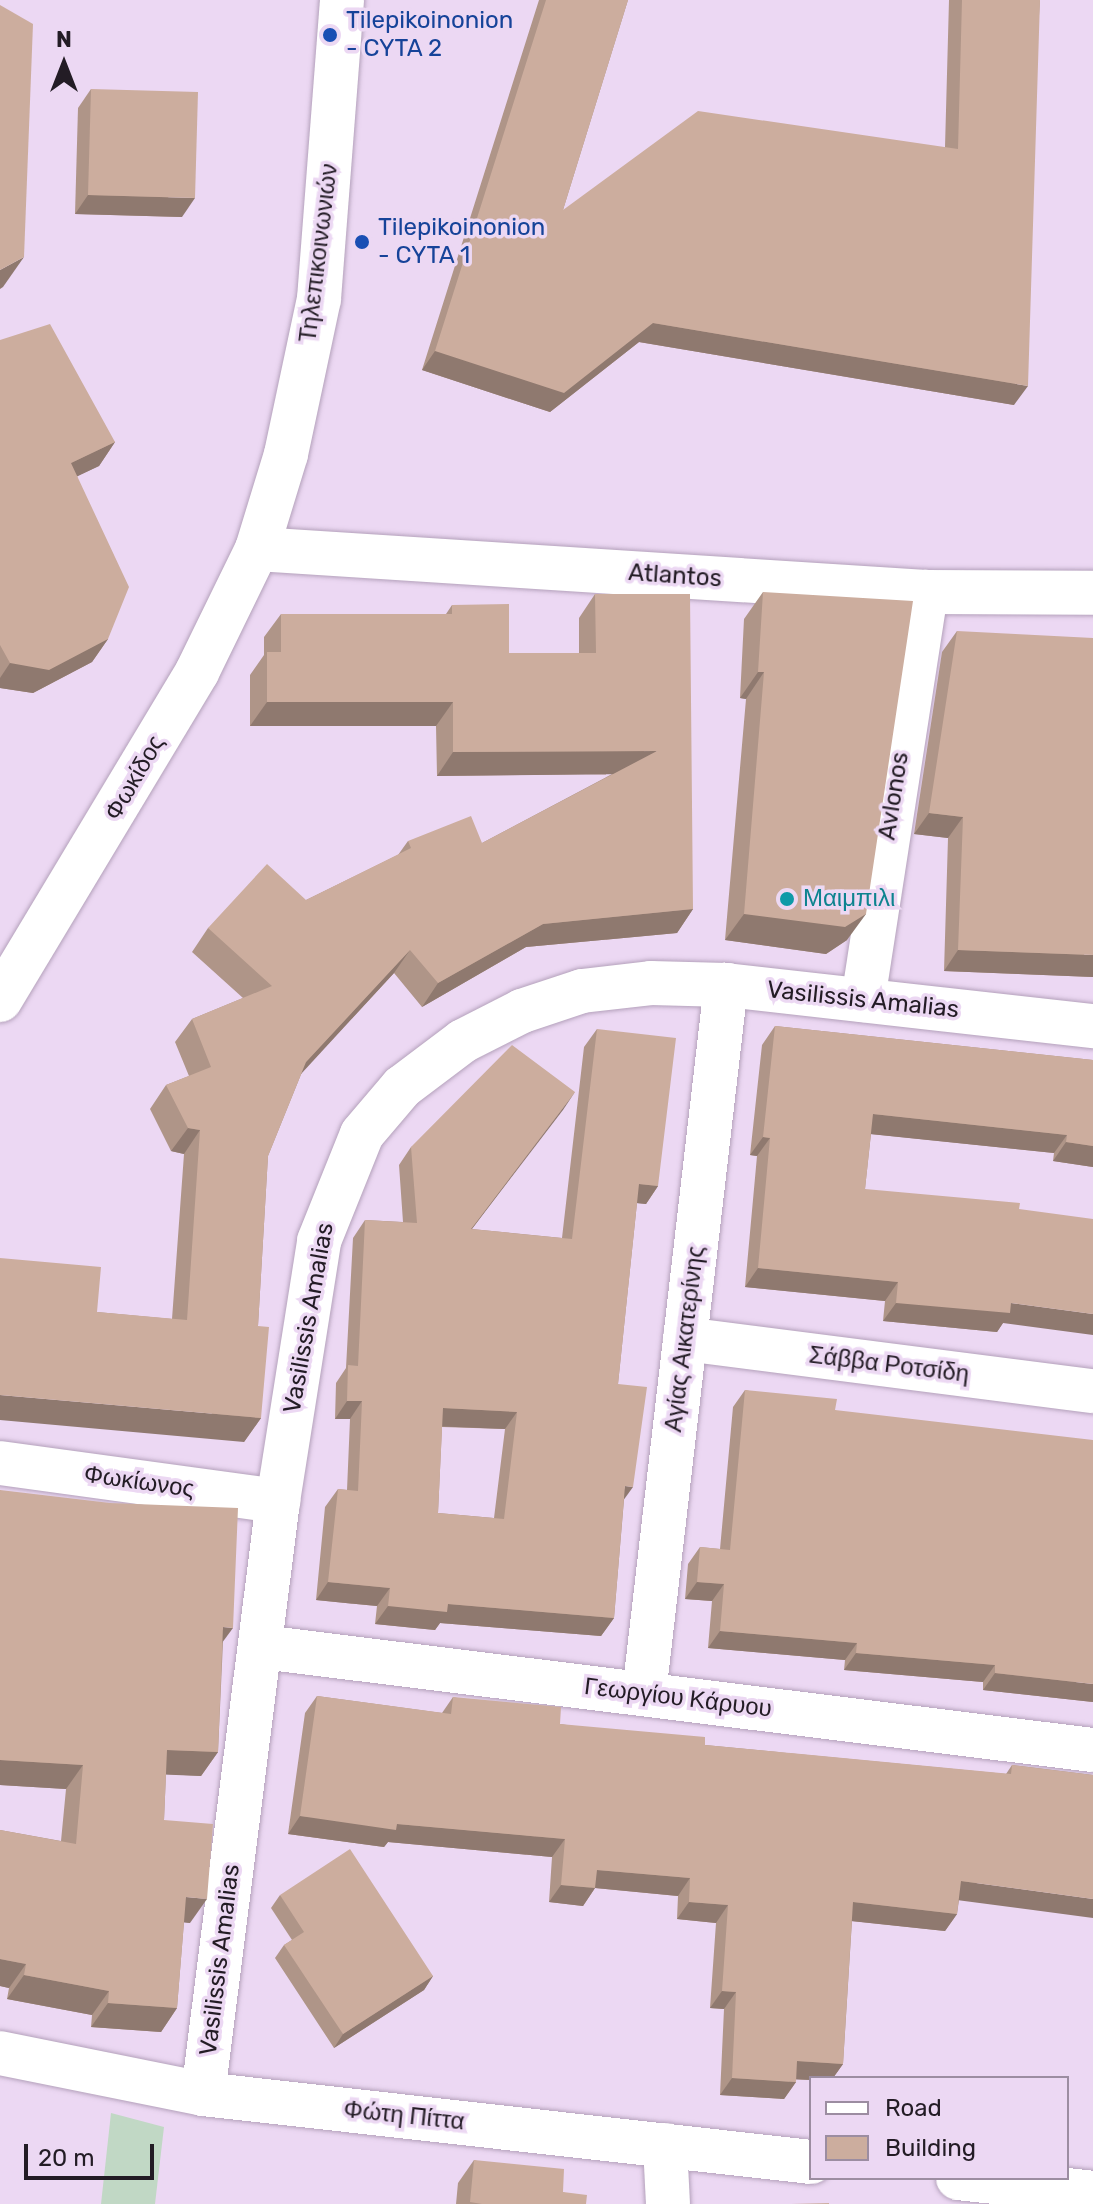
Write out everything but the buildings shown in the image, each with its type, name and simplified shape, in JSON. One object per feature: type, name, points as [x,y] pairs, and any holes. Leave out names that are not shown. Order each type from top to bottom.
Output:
[{"type":"street","name":"Τηλεπικοινωνιών","points":[[257,549],[286,454],[319,299],[342,0]]},
{"type":"street","name":"Atlantos","points":[[257,549],[926,592],[1093,593]]},
{"type":"street","name":"Φωκίδος","points":[[0,1000],[197,672],[257,549]]},
{"type":"street","name":"Avlonos","points":[[863,1000],[926,592]]},
{"type":"street","name":"Vasilissis Amalias","points":[[203,2094],[262,1647],[278,1501],[319,1241],[362,1134],[402,1087],[463,1041],[522,1011],[582,991],[651,983],[726,985],[1093,1026]]},
{"type":"street","name":"Αγίας Αικατερίνης","points":[[644,1694],[726,985]]},
{"type":"street","name":"Σάββα Ροτσίδη","points":[[685,1339],[1093,1391]]},
{"type":"street","name":"Φωκίωνος","points":[[0,1463],[278,1501]]},
{"type":"street","name":"Γεωργίου Κάρυου","points":[[262,1647],[1093,1750]]},
{"type":"street","name":"Φώτη Πίττα","points":[[0,2053],[203,2094],[809,2162]]},
{"type":"street","points":[[665,2145],[668,2204]]},
{"type":"street","points":[[968,2180],[1051,2196],[1093,2193]]},
{"type":"green space","points":[[111,2113],[164,2127],[155,2204],[101,2204]]},
{"type":"place","name":"Tilepikoinonion - CYTA 2","points":[[330,35]]},
{"type":"place","name":"Tilepikoinonion - CYTA 1","points":[[362,242]]},
{"type":"place","name":"Μαιμπιλι","points":[[787,899]]}]
